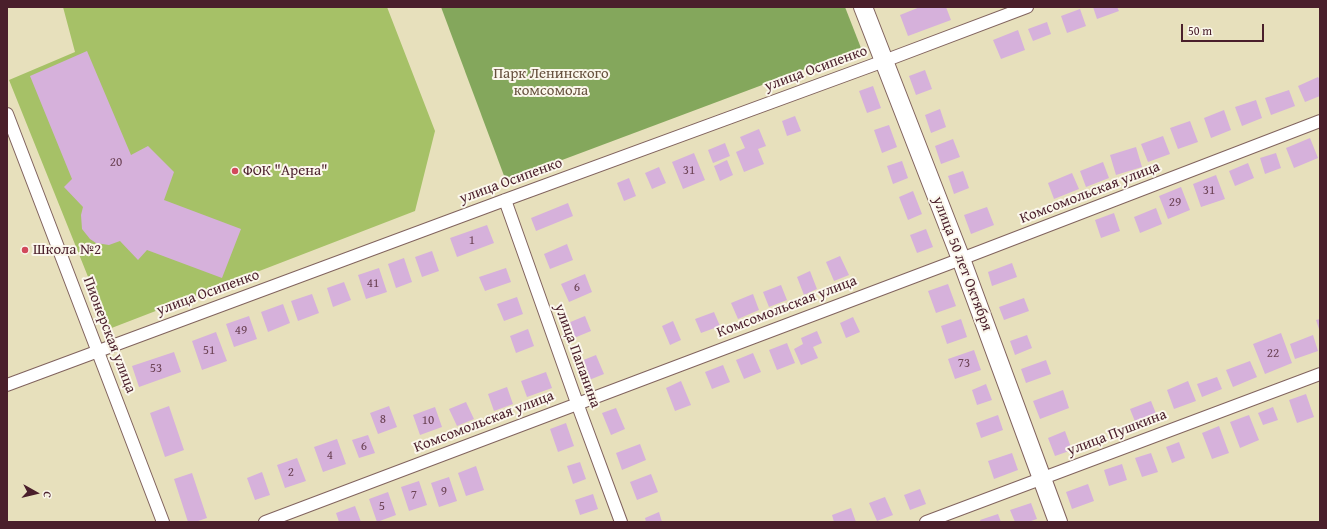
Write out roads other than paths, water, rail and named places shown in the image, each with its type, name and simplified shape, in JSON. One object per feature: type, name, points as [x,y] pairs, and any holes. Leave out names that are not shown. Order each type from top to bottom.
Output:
[{"type":"street","name":"улица 50 лет Октября","points":[[863,7],[961,259],[1058,522]]},
{"type":"street","name":"улица Осипенко","points":[[7,385],[1027,7]]},
{"type":"street","name":"Пионерская улица","points":[[7,114],[163,522]]},
{"type":"street","name":"Комсомольская улица","points":[[265,522],[961,259],[1320,121]]},
{"type":"street","name":"улица Папанина","points":[[505,200],[621,522]]},
{"type":"street","name":"улица Пушкина","points":[[926,522],[1320,374]]},
{"type":"place","name":"ФОК \"Арена\"","points":[[235,171]]},
{"type":"place","name":"Школа №2","points":[[25,250]]},
{"type":"park label","name":"Парк Ленинского комсомола","points":[[551,82]]}]
